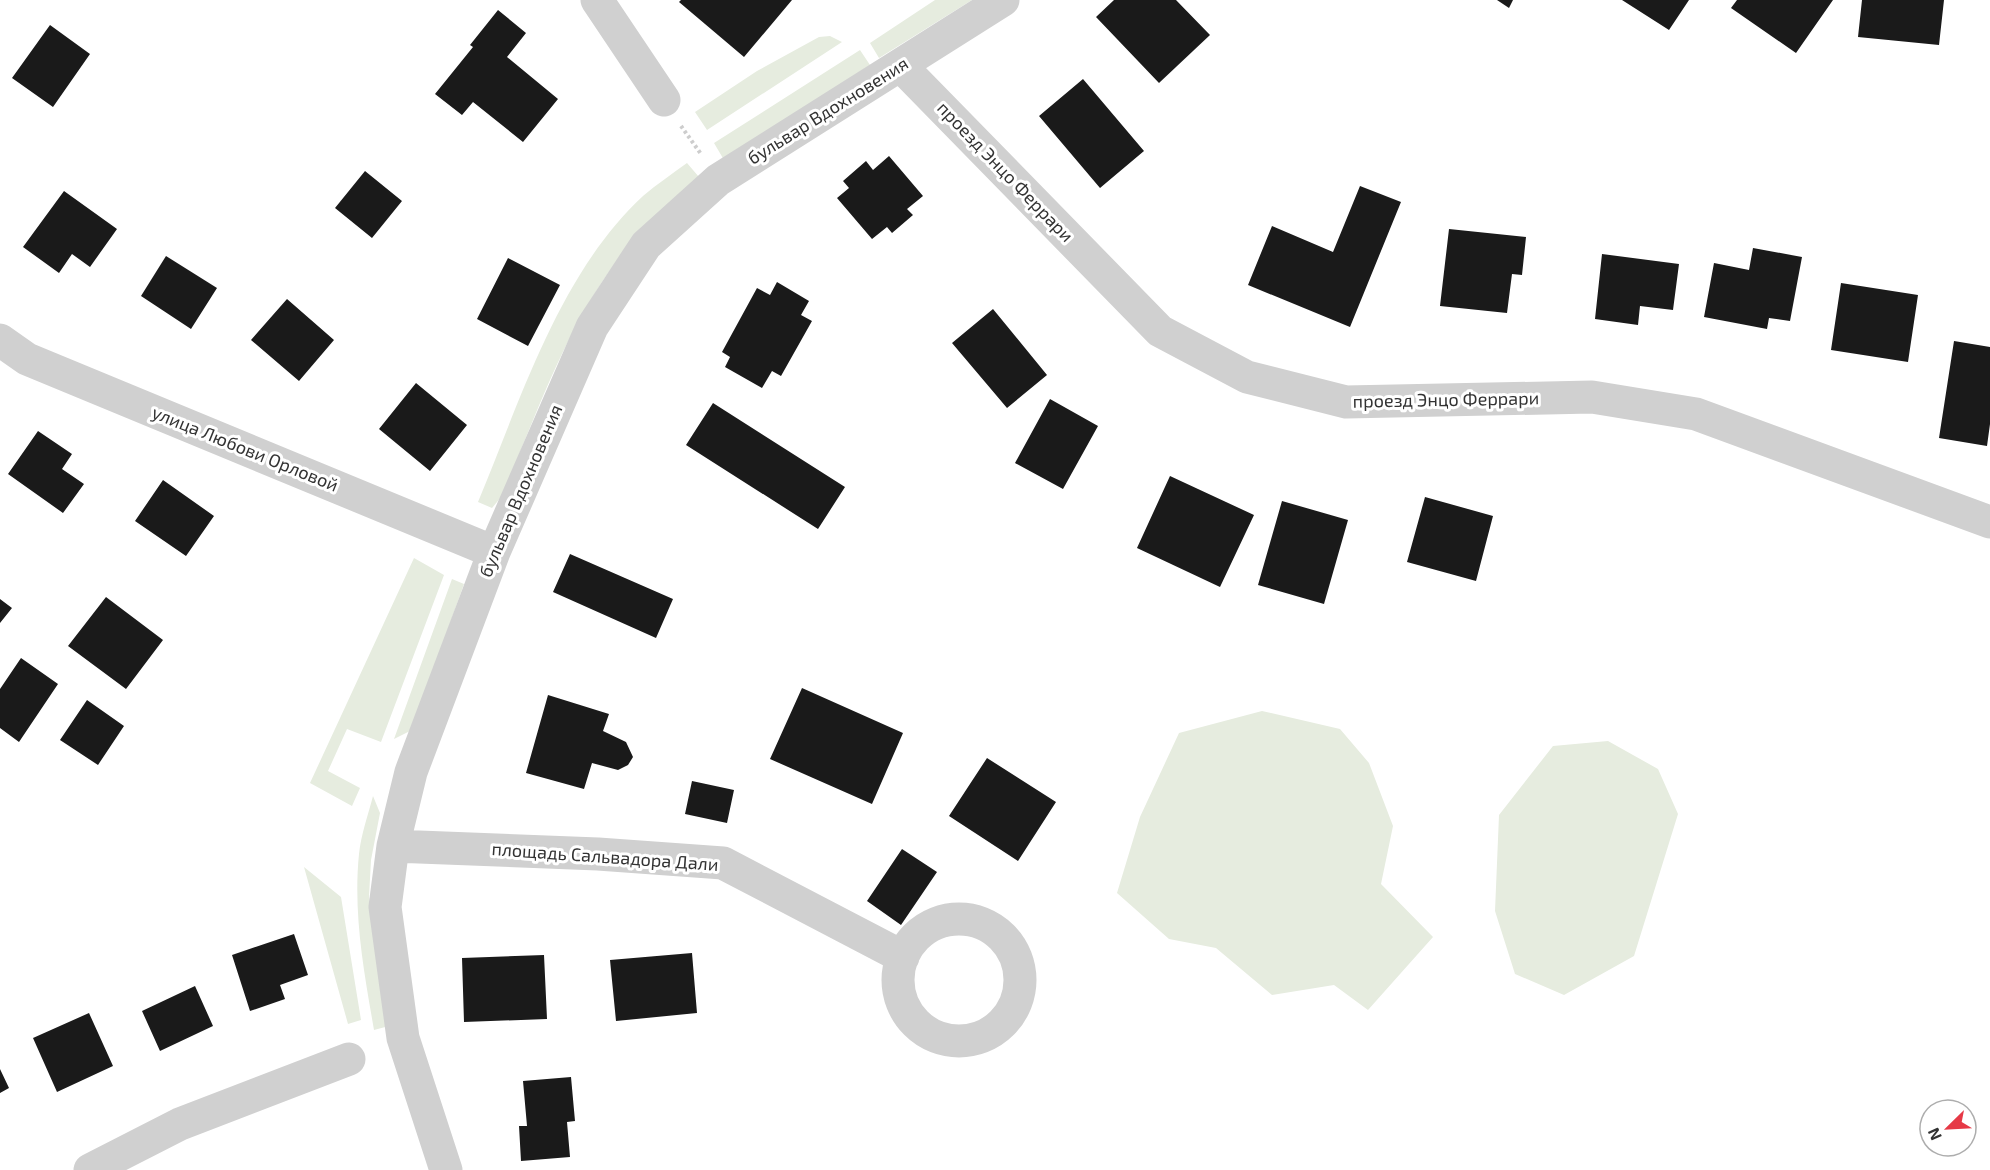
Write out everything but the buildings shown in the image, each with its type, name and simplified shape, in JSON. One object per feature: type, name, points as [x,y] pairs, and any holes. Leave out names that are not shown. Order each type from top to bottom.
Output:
[{"type":"street","points":[[597,0],[664,100]]},
{"type":"street","name":"бульвар Вдохновения","points":[[446,1170],[404,1038],[385,907],[393,846],[411,772],[494,552],[592,327],[646,245],[718,180],[1003,0]]},
{"type":"street","name":"проезд Энцо Феррари","points":[[900,65],[1160,331],[1247,377],[1346,402],[1592,397],[1696,414],[1990,522]]},
{"type":"street","name":"улица Любови Орловой","points":[[0,340],[27,359],[494,552]]},
{"type":"street","name":"площадь Сальвадора Дали","points":[[393,846],[598,854],[723,863],[903,957]]},
{"type":"street","points":[[90,1170],[180,1124],[349,1059]]},
{"type":"path","points":[[664,100],[718,180]]},
{"type":"shaded area","points":[[935,0],[972,0],[879,58],[870,43]]},
{"type":"shaded area","points":[[830,36],[842,42],[707,130],[695,112],[757,71],[819,37]]},
{"type":"shaded area","points":[[860,50],[870,65],[724,160],[714,143]]},
{"type":"shaded area","points":[[687,163],[699,177],[644,229],[606,276],[588,305],[556,367],[502,496],[492,508],[478,502],[545,340],[588,262],[614,227],[643,196]]},
{"type":"shaded area","points":[[414,558],[444,575],[381,742],[347,729],[328,771],[360,788],[352,806],[310,783]]},
{"type":"shaded area","points":[[452,579],[464,584],[412,730],[394,739]]},
{"type":"shaded area","points":[[1262,711],[1340,729],[1369,763],[1393,826],[1381,884],[1433,937],[1368,1010],[1334,985],[1272,995],[1216,948],[1169,939],[1117,893],[1140,817],[1179,733]]},
{"type":"shaded area","points":[[1608,741],[1658,769],[1678,814],[1634,956],[1564,995],[1515,974],[1495,911],[1499,815],[1553,746]]},
{"type":"shaded area","points":[[373,796],[380,813],[371,860],[369,897],[389,1026],[374,1030],[360,943],[357,899],[360,847]]},
{"type":"shaded area","points":[[304,867],[341,897],[361,1020],[348,1024]]}]
